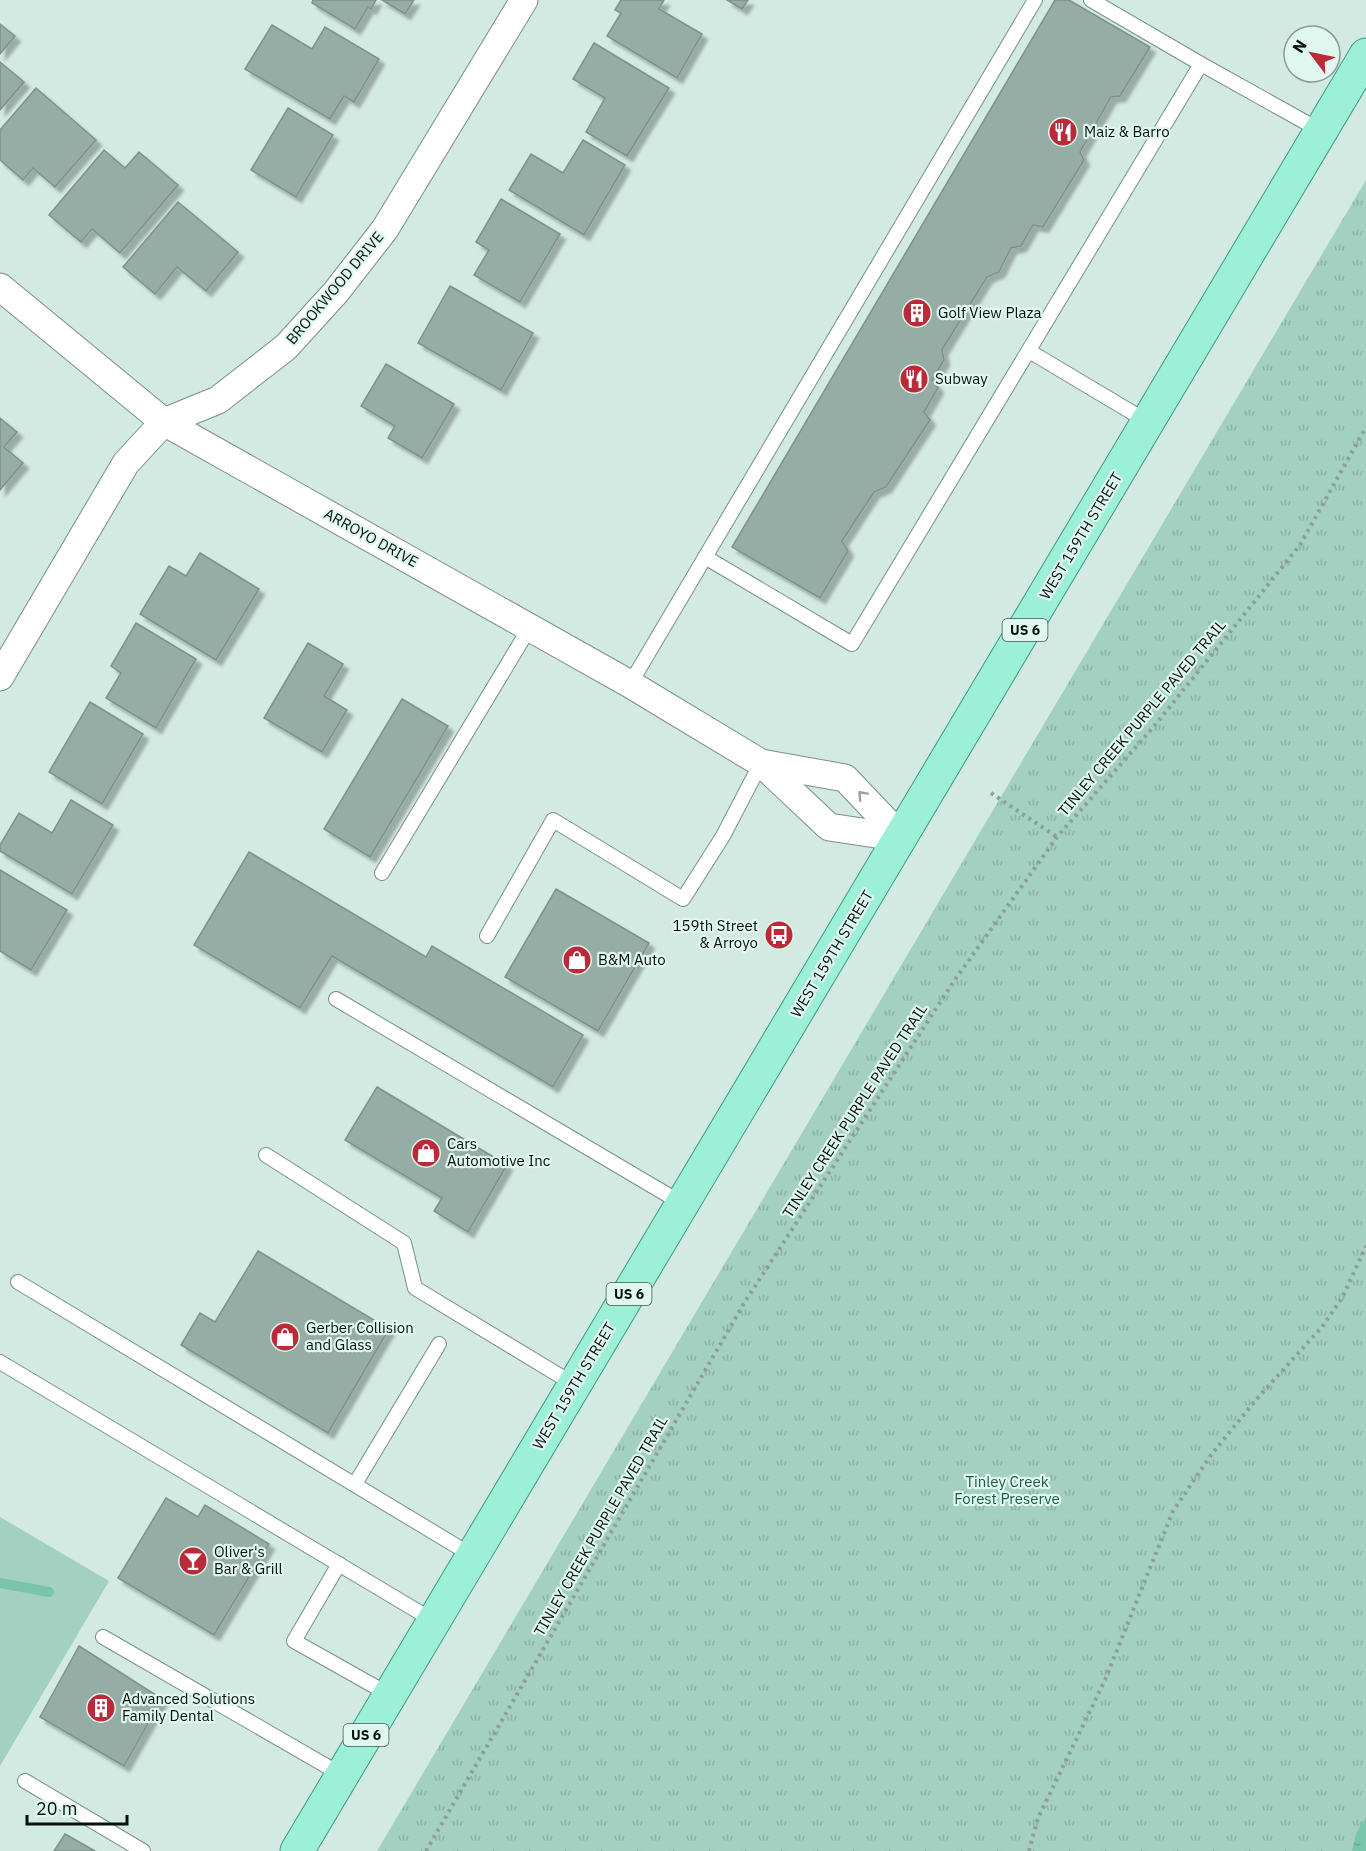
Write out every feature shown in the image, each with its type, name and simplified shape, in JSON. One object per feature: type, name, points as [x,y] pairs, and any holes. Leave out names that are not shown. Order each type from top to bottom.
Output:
[{"type":"main road","name":"WEST 159TH STREET","points":[[297,1851],[1366,55]]},
{"type":"street","name":"BROOKWOOD DRIVE","points":[[0,677],[126,463],[164,422],[218,400],[286,347],[336,292],[385,228],[524,0]]},
{"type":"street","name":"ARROYO DRIVE","points":[[0,287],[164,422],[630,684],[761,763],[830,827],[902,838]]},
{"type":"street","name":"ARROYO DRIVE","points":[[761,763],[845,777],[902,838]]},
{"type":"lane","points":[[630,684],[1035,0]]},
{"type":"lane","points":[[1091,0],[1321,131]]},
{"type":"lane","points":[[705,557],[852,644],[1202,64]]},
{"type":"lane","points":[[1029,351],[1148,422]]},
{"type":"lane","points":[[382,873],[530,627]]},
{"type":"lane","points":[[486,936],[553,820],[683,899],[723,836],[761,763]]},
{"type":"lane","points":[[336,999],[683,1204]]},
{"type":"lane","points":[[266,1155],[404,1244],[415,1288],[575,1385]]},
{"type":"lane","points":[[18,1282],[473,1556]]},
{"type":"lane","points":[[355,1484],[439,1344]]},
{"type":"lane","points":[[0,1362],[434,1621]]},
{"type":"lane","points":[[339,1564],[294,1641],[390,1695]]},
{"type":"lane","points":[[103,1637],[342,1775]]},
{"type":"lane","points":[[25,1781],[143,1851]]},
{"type":"path","name":"TINLEY CREEK PURPLE PAVED TRAIL","points":[[426,1851],[746,1300],[954,981],[1057,837],[1156,724],[1300,545],[1366,427]]},
{"type":"path","points":[[992,794],[1057,837]]},
{"type":"path","points":[[1029,1851],[1038,1818],[1105,1680],[1173,1511],[1211,1455],[1255,1401],[1322,1327],[1342,1298],[1366,1246]]},
{"type":"green space","name":"Tinley Creek Forest Preserve","points":[[1366,180],[1366,1851],[377,1851]]},
{"type":"green space","points":[[0,1517],[109,1581],[0,1766]]},
{"type":"water","points":[[1366,1817],[1366,1851],[1352,1851],[1356,1834]]},
{"type":"building","points":[[313,0],[376,0],[371,9],[368,7],[355,29],[312,3]]},
{"type":"building","points":[[382,0],[414,0],[405,14]]},
{"type":"building","points":[[621,0],[664,0],[659,9],[702,34],[677,78],[607,36],[621,13],[615,10]]},
{"type":"building","points":[[727,0],[748,0],[742,9]]},
{"type":"building","name":"Golf View Plaza","points":[[1055,0],[1069,0],[1150,47],[1120,96],[1111,97],[1080,152],[1084,160],[1043,227],[1033,225],[1021,246],[1011,248],[999,272],[987,277],[942,350],[944,360],[932,380],[938,388],[924,412],[930,420],[886,487],[874,492],[842,541],[848,551],[820,598],[732,547]]},
{"type":"building","points":[[0,24],[15,36],[0,54]]},
{"type":"building","points":[[272,25],[312,49],[325,27],[379,59],[354,102],[344,96],[330,119],[245,69]]},
{"type":"building","points":[[594,43],[669,88],[627,156],[586,132],[605,98],[573,79]]},
{"type":"building","points":[[0,62],[24,82],[0,110]]},
{"type":"building","points":[[36,88],[96,140],[55,187],[33,168],[23,180],[0,160],[0,130]]},
{"type":"building","points":[[288,108],[333,135],[296,197],[251,170]]},
{"type":"building","points":[[583,140],[625,165],[584,235],[509,190],[531,154],[563,173]]},
{"type":"building","points":[[104,150],[125,168],[139,152],[178,185],[120,253],[92,229],[81,242],[49,215]]},
{"type":"building","points":[[501,199],[560,234],[520,302],[474,275],[489,250],[476,242]]},
{"type":"building","points":[[178,202],[238,252],[206,291],[177,267],[155,294],[123,267]]},
{"type":"building","points":[[450,286],[533,333],[501,390],[418,343]]},
{"type":"building","points":[[386,364],[454,404],[422,458],[388,438],[395,426],[361,406]]},
{"type":"building","points":[[0,418],[17,432],[4,447],[23,463],[0,490]]},
{"type":"building","points":[[200,553],[259,589],[216,660],[140,614],[169,566],[186,576]]},
{"type":"building","points":[[136,623],[196,659],[156,728],[106,698],[121,673],[111,666]]},
{"type":"building","points":[[308,643],[343,664],[324,696],[347,710],[322,752],[264,718]]},
{"type":"building","points":[[402,699],[448,726],[370,857],[324,829]]},
{"type":"building","points":[[90,702],[143,734],[102,804],[49,772]]},
{"type":"building","points":[[71,800],[113,825],[72,894],[0,851],[0,845],[19,813],[52,833]]},
{"type":"building","points":[[249,852],[426,957],[432,946],[583,1035],[553,1087],[332,956],[300,1008],[194,945]]},
{"type":"building","points":[[0,870],[67,910],[31,970],[0,951]]},
{"type":"building","name":"B&M Auto","points":[[556,889],[649,943],[598,1031],[505,977]]},
{"type":"building","name":"Cars Automotive Inc","points":[[377,1087],[507,1165],[468,1232],[434,1211],[442,1198],[345,1140]]},
{"type":"building","name":"Gerber Collision and Glass","points":[[258,1251],[389,1329],[328,1433],[181,1345],[200,1313],[215,1322]]},
{"type":"building","name":"Oliver's Bar & Grill","points":[[166,1498],[198,1517],[205,1505],[269,1544],[214,1635],[118,1578]]},
{"type":"building","name":"Advanced Solutions Family Dental","points":[[79,1646],[162,1699],[124,1766],[40,1717]]},
{"type":"building","points":[[65,1834],[95,1851],[54,1851]]},
{"type":"waterway","points":[[0,1583],[49,1592]]},
{"type":"place","name":"Maiz & Barro","points":[[1063,132]]},
{"type":"place","name":"Golf View Plaza","points":[[917,313]]},
{"type":"place","name":"Subway","points":[[914,379]]},
{"type":"place","name":"159th Street & Arroyo","points":[[779,935]]},
{"type":"place","name":"B&M Auto","points":[[577,960]]},
{"type":"place","name":"Cars Automotive Inc","points":[[426,1153]]},
{"type":"place","name":"Gerber Collision and Glass","points":[[285,1337]]},
{"type":"place","name":"Oliver's Bar & Grill","points":[[193,1561]]},
{"type":"place","name":"Advanced Solutions Family Dental","points":[[101,1708]]}]
